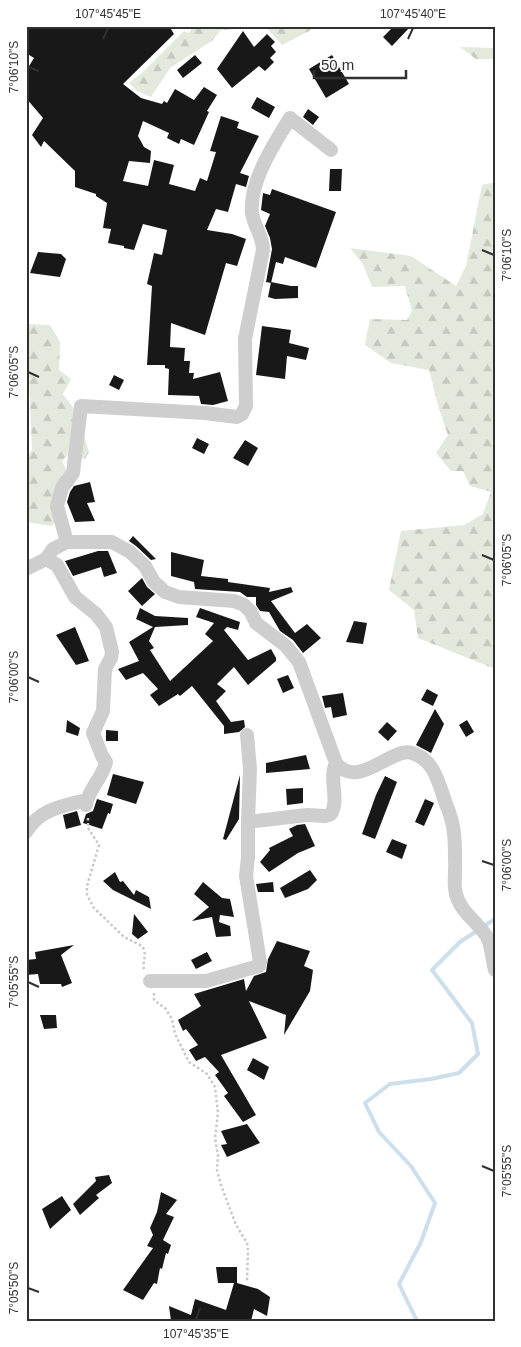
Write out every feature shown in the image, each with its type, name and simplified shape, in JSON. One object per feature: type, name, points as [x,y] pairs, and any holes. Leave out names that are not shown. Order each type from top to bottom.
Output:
[{"type":"street","points":[[67,542],[57,506],[62,488],[73,473],[81,406],[205,413],[237,417],[242,414],[246,406],[245,339],[263,250],[263,241],[252,213],[259,174],[266,158],[290,118],[331,150]]},
{"type":"street","points":[[26,569],[46,559],[53,549],[67,542],[112,542],[130,552],[145,566],[154,582],[166,592],[180,597],[234,601],[244,605],[251,612],[256,623],[286,646],[300,662],[336,763],[341,769],[350,772],[361,771],[376,766],[403,752],[410,752],[424,759],[432,766],[442,788],[453,826],[456,894],[463,908],[487,938],[495,970]]},
{"type":"street","points":[[26,832],[38,817],[45,812],[86,802],[104,770],[106,762],[93,733],[102,711],[105,669],[112,652],[106,627],[96,614],[75,597],[57,565],[46,559]]},
{"type":"street","points":[[150,981],[206,981],[257,967],[260,964],[246,876],[250,769],[247,735]]},
{"type":"street","points":[[248,822],[331,814],[334,805],[333,771],[336,763]]},
{"type":"path","points":[[86,802],[88,828],[98,845],[87,886],[87,895],[94,908],[124,937],[142,946],[146,954],[144,968],[146,978],[150,981],[154,1000],[165,1008],[172,1019],[175,1034],[189,1062],[207,1074],[215,1087],[218,1113],[215,1138],[218,1156],[217,1170],[236,1225],[247,1243],[247,1281]]},
{"type":"green space","points":[[193,26],[245,26],[237,29],[221,30],[213,40],[170,68],[151,97],[137,91],[129,83],[143,72],[184,31],[189,33]]},
{"type":"green space","points":[[265,26],[314,26],[309,31],[282,45]]},
{"type":"green space","points":[[460,47],[495,48],[495,59],[476,59]]},
{"type":"green space","points":[[495,182],[495,669],[418,638],[414,610],[389,590],[401,531],[464,525],[483,514],[491,492],[470,486],[463,471],[451,471],[436,453],[448,435],[429,370],[391,363],[365,345],[370,319],[407,320],[412,311],[405,286],[372,287],[363,264],[350,248],[411,256],[456,286],[466,266],[482,185]]},
{"type":"green space","points":[[27,324],[50,325],[60,342],[59,370],[71,379],[63,394],[78,414],[89,452],[85,459],[68,455],[62,461],[71,480],[56,522],[51,526],[26,522],[26,460],[32,449]]},
{"type":"building","points":[[26,26],[169,26],[174,34],[123,84],[141,98],[162,104],[164,101],[167,103],[175,89],[194,100],[204,87],[217,95],[207,111],[209,112],[194,145],[181,139],[179,144],[167,138],[169,133],[143,121],[138,136],[144,147],[151,151],[150,163],[129,161],[123,181],[148,186],[154,160],[174,165],[169,184],[195,191],[200,178],[207,181],[216,152],[210,151],[221,116],[239,122],[237,128],[259,136],[240,173],[249,176],[246,187],[236,184],[228,212],[216,209],[207,230],[232,234],[246,239],[237,266],[226,263],[205,335],[171,323],[170,347],[185,348],[184,361],[190,361],[189,373],[194,373],[193,379],[220,372],[228,401],[213,405],[201,404],[199,396],[168,395],[169,369],[165,368],[165,365],[147,365],[152,286],[147,284],[154,253],[162,255],[167,230],[143,224],[134,250],[108,243],[111,229],[103,228],[107,203],[96,196],[96,194],[75,187],[75,171],[44,141],[41,147],[32,135],[43,118],[26,98],[26,71],[34,58],[26,53]]},
{"type":"building","points":[[394,26],[411,26],[392,46],[383,37]]},
{"type":"building","points":[[243,31],[254,47],[267,34],[275,42],[271,46],[276,52],[270,58],[274,62],[265,71],[259,66],[232,88],[217,69]]},
{"type":"building","points":[[195,55],[202,63],[183,78],[177,70]]},
{"type":"building","points":[[332,55],[349,84],[326,98],[309,69]]},
{"type":"building","points":[[257,97],[275,107],[269,118],[251,108]]},
{"type":"building","points":[[308,109],[319,117],[313,125],[303,117]]},
{"type":"building","points":[[330,169],[342,169],[341,191],[329,191]]},
{"type":"building","points":[[272,189],[336,212],[316,268],[285,257],[283,264],[276,262],[271,283],[266,282],[272,249],[265,226],[270,214],[261,210],[263,193],[270,195]]},
{"type":"building","points":[[38,252],[61,254],[66,259],[60,277],[30,273]]},
{"type":"building","points":[[271,282],[298,286],[298,298],[275,299],[268,297]]},
{"type":"building","points":[[262,326],[291,330],[289,343],[309,348],[306,360],[287,356],[285,379],[256,375]]},
{"type":"building","points":[[114,375],[124,380],[119,390],[109,385]]},
{"type":"building","points":[[197,438],[209,444],[204,454],[192,448]]},
{"type":"building","points":[[245,440],[258,448],[248,466],[233,458]]},
{"type":"building","points":[[90,482],[95,502],[87,503],[95,521],[75,522],[67,502],[70,492],[74,486]]},
{"type":"building","points":[[133,536],[156,559],[151,560],[129,541]]},
{"type":"building","points":[[98,551],[108,551],[117,573],[104,577],[101,567],[73,576],[65,561]]},
{"type":"building","points":[[171,552],[204,560],[201,576],[228,579],[228,582],[270,588],[269,592],[291,587],[293,592],[271,601],[295,633],[307,624],[321,638],[303,653],[293,640],[280,631],[269,612],[260,611],[256,605],[256,597],[247,597],[240,592],[195,589],[194,582],[171,576]]},
{"type":"building","points":[[142,578],[147,587],[155,594],[142,606],[128,591]]},
{"type":"building","points":[[140,608],[155,616],[188,618],[188,625],[155,627],[149,641],[154,648],[150,650],[170,681],[213,641],[205,634],[214,623],[196,617],[200,608],[240,622],[238,630],[227,627],[224,630],[248,660],[271,649],[276,661],[248,685],[234,667],[217,684],[226,691],[216,701],[231,722],[244,720],[245,727],[239,732],[224,734],[224,726],[192,686],[180,696],[178,694],[159,706],[150,695],[158,689],[143,673],[126,680],[118,669],[139,661],[129,642],[153,627],[136,619]]},
{"type":"building","points":[[354,621],[367,623],[363,644],[346,642]]},
{"type":"building","points":[[75,627],[89,661],[76,665],[56,635]]},
{"type":"building","points":[[288,675],[294,688],[283,693],[277,679]]},
{"type":"building","points":[[427,689],[438,695],[433,706],[421,700]]},
{"type":"building","points":[[343,693],[347,715],[333,718],[331,707],[325,708],[322,696]]},
{"type":"building","points":[[435,709],[444,724],[431,753],[416,745]]},
{"type":"building","points":[[67,720],[80,728],[78,736],[66,732]]},
{"type":"building","points":[[467,720],[474,732],[466,737],[459,725]]},
{"type":"building","points":[[387,722],[397,731],[388,741],[378,732]]},
{"type":"building","points":[[106,730],[118,731],[118,741],[106,741]]},
{"type":"building","points":[[306,755],[310,769],[266,773],[266,763]]},
{"type":"building","points":[[113,774],[144,782],[136,804],[107,795]]},
{"type":"building","points":[[240,775],[239,819],[226,840],[223,839]]},
{"type":"building","points":[[385,776],[397,782],[375,839],[362,834]]},
{"type":"building","points":[[303,788],[303,803],[287,805],[286,789]]},
{"type":"building","points":[[97,799],[113,804],[102,829],[83,823],[86,814],[93,811]]},
{"type":"building","points":[[425,799],[434,803],[424,826],[415,822]]},
{"type":"building","points":[[77,811],[81,825],[66,829],[63,815]]},
{"type":"building","points":[[305,824],[315,846],[298,853],[269,872],[260,862],[270,850],[269,848],[293,836],[289,829]]},
{"type":"building","points":[[392,839],[407,845],[402,859],[386,852]]},
{"type":"building","points":[[310,870],[317,880],[308,889],[285,898],[280,888]]},
{"type":"building","points":[[115,872],[120,882],[123,881],[134,895],[136,890],[149,897],[151,909],[113,890],[103,881]]},
{"type":"building","points":[[203,882],[222,898],[230,899],[234,917],[220,915],[219,922],[230,926],[231,936],[216,937],[212,917],[192,921],[209,907],[194,894]]},
{"type":"building","points":[[273,882],[274,892],[258,892],[256,884]]},
{"type":"building","points":[[134,914],[148,932],[138,939],[132,934]]},
{"type":"building","points":[[277,941],[310,951],[304,966],[313,970],[310,991],[284,1035],[286,1015],[249,1001],[267,1038],[221,1055],[256,1115],[243,1122],[224,1096],[228,1093],[215,1075],[219,1072],[205,1057],[196,1061],[189,1050],[198,1045],[186,1029],[183,1031],[178,1020],[201,1006],[194,994],[244,979],[246,991],[254,976],[266,972],[268,959]]},
{"type":"building","points":[[74,945],[61,955],[72,983],[62,987],[61,984],[40,984],[38,974],[26,975],[26,960],[36,959],[35,952]]},
{"type":"building","points":[[207,952],[212,961],[196,969],[191,960]]},
{"type":"building","points":[[40,1015],[56,1015],[57,1028],[44,1029]]},
{"type":"building","points":[[253,1058],[269,1067],[264,1080],[247,1070]]},
{"type":"building","points":[[247,1124],[260,1143],[227,1157],[221,1145],[227,1144],[221,1131]]},
{"type":"building","points":[[109,1175],[112,1183],[96,1195],[99,1198],[80,1215],[73,1204],[96,1181],[95,1177]]},
{"type":"building","points":[[161,1192],[177,1200],[166,1214],[174,1217],[163,1240],[171,1245],[168,1254],[166,1253],[162,1269],[160,1268],[157,1284],[154,1283],[143,1300],[123,1290],[153,1248],[147,1246],[153,1235],[150,1228],[157,1212]]},
{"type":"building","points":[[62,1196],[71,1210],[50,1229],[42,1209]]},
{"type":"building","points":[[216,1267],[237,1267],[237,1283],[258,1289],[270,1297],[267,1316],[254,1309],[251,1321],[171,1321],[169,1306],[191,1315],[195,1299],[226,1310],[234,1283],[218,1283]]},
{"type":"waterway","points":[[484,926],[495,919]]},
{"type":"waterway","points":[[417,1321],[399,1284],[421,1242],[435,1203],[411,1166],[379,1132],[365,1103],[390,1084],[431,1079],[459,1073],[478,1054],[472,1023],[432,970],[460,942],[478,930]]}]
